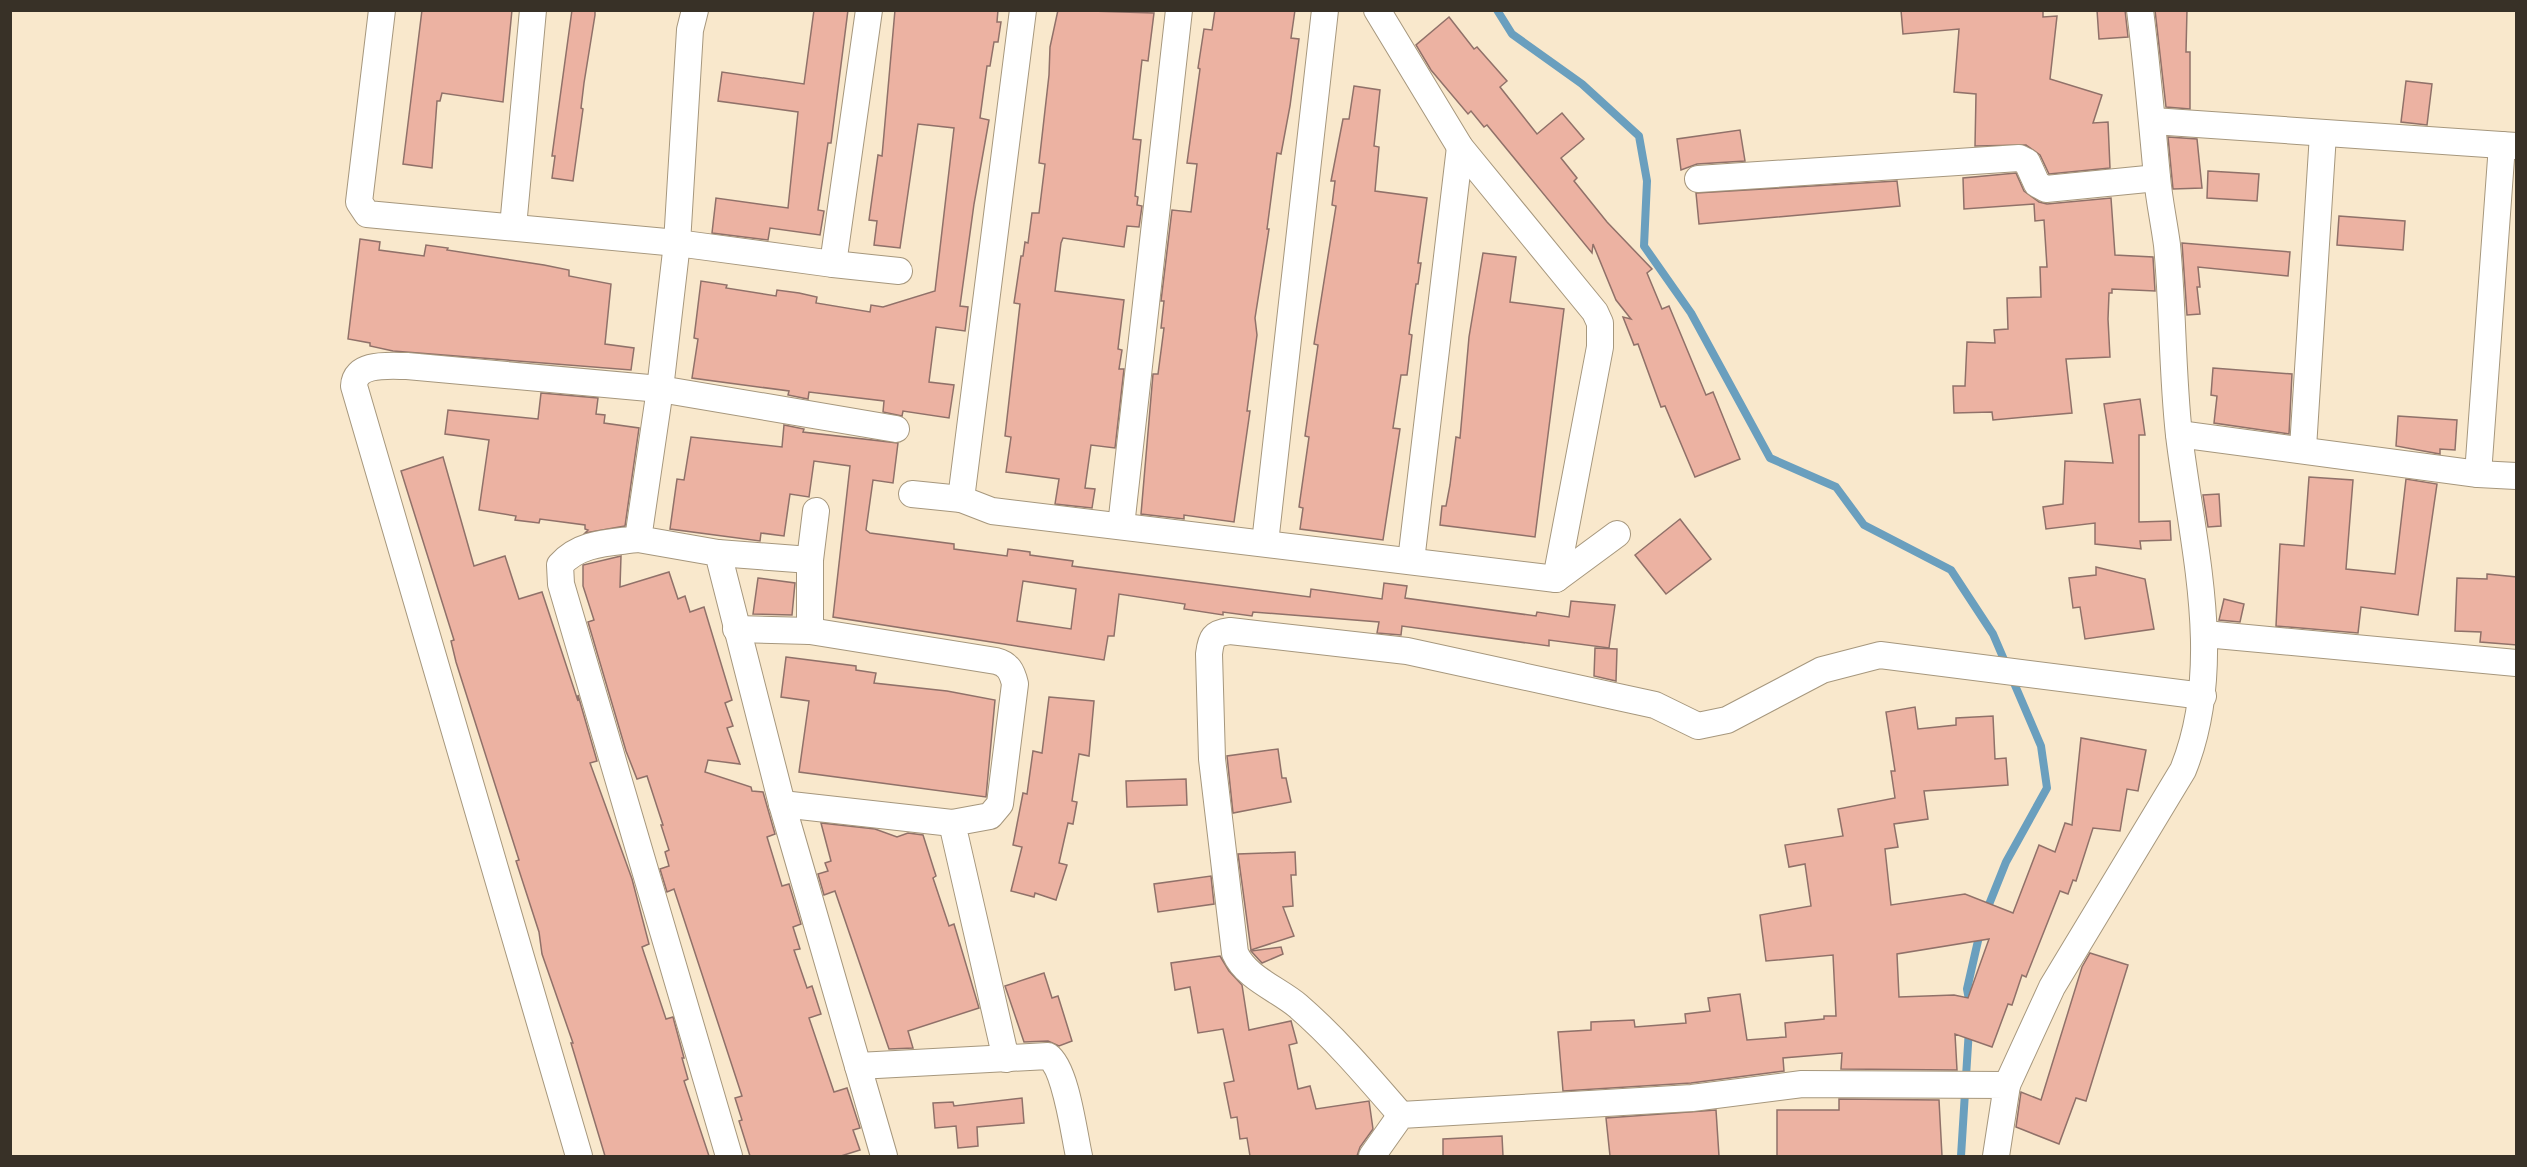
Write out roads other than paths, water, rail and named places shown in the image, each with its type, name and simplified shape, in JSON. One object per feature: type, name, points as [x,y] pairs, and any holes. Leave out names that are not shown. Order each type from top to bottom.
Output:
[{"type":"street","points":[[382,10],[359,202],[362,209],[375,216],[513,226],[677,243],[899,271]]},
{"type":"street","points":[[513,226],[533,10]]},
{"type":"street","points":[[638,539],[660,389],[677,243],[690,30],[694,10]]},
{"type":"street","points":[[833,264],[869,10]]},
{"type":"street","points":[[961,499],[1023,10]]},
{"type":"street","points":[[1121,526],[1179,10]]},
{"type":"street","points":[[1265,543],[1325,10]]},
{"type":"street","points":[[1377,10],[1460,147],[1595,312],[1600,323],[1600,347],[1556,579]]},
{"type":"street","points":[[1996,1156],[2007,1085],[2052,987],[2183,770],[2193,745],[2203,696],[2205,634],[2179,434],[2167,244],[2157,178],[2140,10]]},
{"type":"street","points":[[2153,121],[2509,146],[2478,474]]},
{"type":"street","points":[[2302,448],[2323,134]]},
{"type":"street","points":[[1411,561],[1460,147]]},
{"type":"street","points":[[1698,179],[2019,158],[2027,162],[2037,184],[2046,189],[2157,178]]},
{"type":"street","points":[[579,1156],[407,572],[354,386],[354,379],[358,373],[379,366],[407,366],[660,389],[896,429]]},
{"type":"street","points":[[2179,434],[2302,448],[2478,474],[2517,476]]},
{"type":"street","points":[[912,494],[961,499],[992,511],[1556,579],[1617,534]]},
{"type":"street","points":[[810,631],[810,560],[816,511]]},
{"type":"street","points":[[729,1156],[561,584],[560,565],[571,552],[581,548],[638,539],[718,553],[810,560]]},
{"type":"street","points":[[718,553],[782,804],[884,1156]]},
{"type":"street","points":[[736,629],[810,631],[996,661],[1009,668],[1014,684],[1000,804],[990,816],[952,823],[782,804]]},
{"type":"street","points":[[1401,1115],[1338,1044],[1298,1005],[1246,969],[1235,953],[1212,759],[1209,654],[1211,639],[1218,632],[1230,631],[1407,651],[1655,705],[1698,726],[1727,720],[1822,670],[1880,655],[2203,696]]},
{"type":"street","points":[[2205,634],[2517,663]]},
{"type":"street","points":[[952,823],[1006,1059]]},
{"type":"street","points":[[858,1066],[1048,1056],[1053,1059],[1060,1074],[1079,1156]]},
{"type":"street","points":[[1401,1115],[1692,1098],[1802,1084],[2007,1085]]},
{"type":"street","points":[[1372,1156],[1401,1115]]},
{"type":"waterway","points":[[1497,10],[1512,34],[1582,84],[1639,136],[1647,181],[1644,246],[1691,313],[1770,458],[1836,487],[1864,525],[1951,570],[1993,634],[2041,746],[2047,788],[2006,862],[1986,912]]},
{"type":"waterway","points":[[1970,1005],[1967,989],[1980,932]]},
{"type":"waterway","points":[[1961,1156],[1969,1029]]}]
